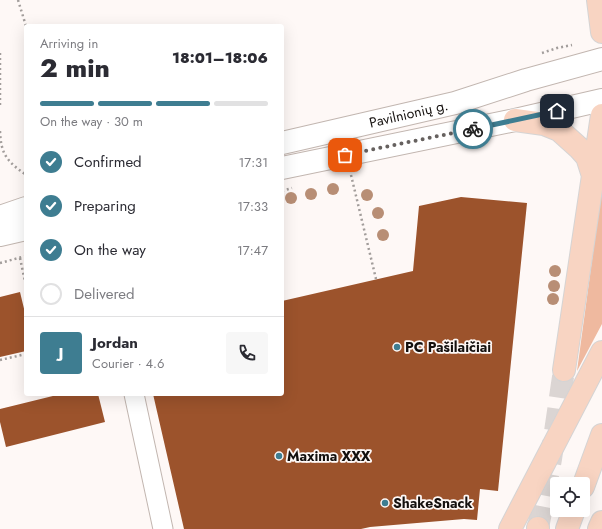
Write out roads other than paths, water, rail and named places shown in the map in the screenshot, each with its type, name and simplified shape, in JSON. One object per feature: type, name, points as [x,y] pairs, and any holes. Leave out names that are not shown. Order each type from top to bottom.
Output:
[{"type":"highway","points":[[598,0],[602,32]]},
{"type":"highway","points":[[564,370],[602,115]]},
{"type":"highway","points":[[515,120],[544,124],[559,130],[579,148],[586,157],[593,176]]},
{"type":"highway","points":[[510,529],[602,352]]},
{"type":"highway","points":[[587,477],[602,435]]},
{"type":"highway","points":[[566,529],[571,517]]},
{"type":"highway","points":[[599,529],[602,522]]},
{"type":"street","name":"Pavilnionių g.","points":[[284,143],[454,103],[533,78],[602,59]]},
{"type":"street","name":"Pavilnionių g.","points":[[284,168],[515,120],[602,100]]},
{"type":"street","points":[[0,217],[24,209]]},
{"type":"street","points":[[0,235],[24,229]]},
{"type":"street","points":[[134,396],[164,529]]},
{"type":"tunnel","points":[[538,528],[551,459],[564,370]]},
{"type":"place","name":"PC Pašilaičiai","points":[[397,347]]},
{"type":"place","name":"Maxima XXX","points":[[279,456]]},
{"type":"place","name":"ShakeSnack","points":[[385,503]]}]
